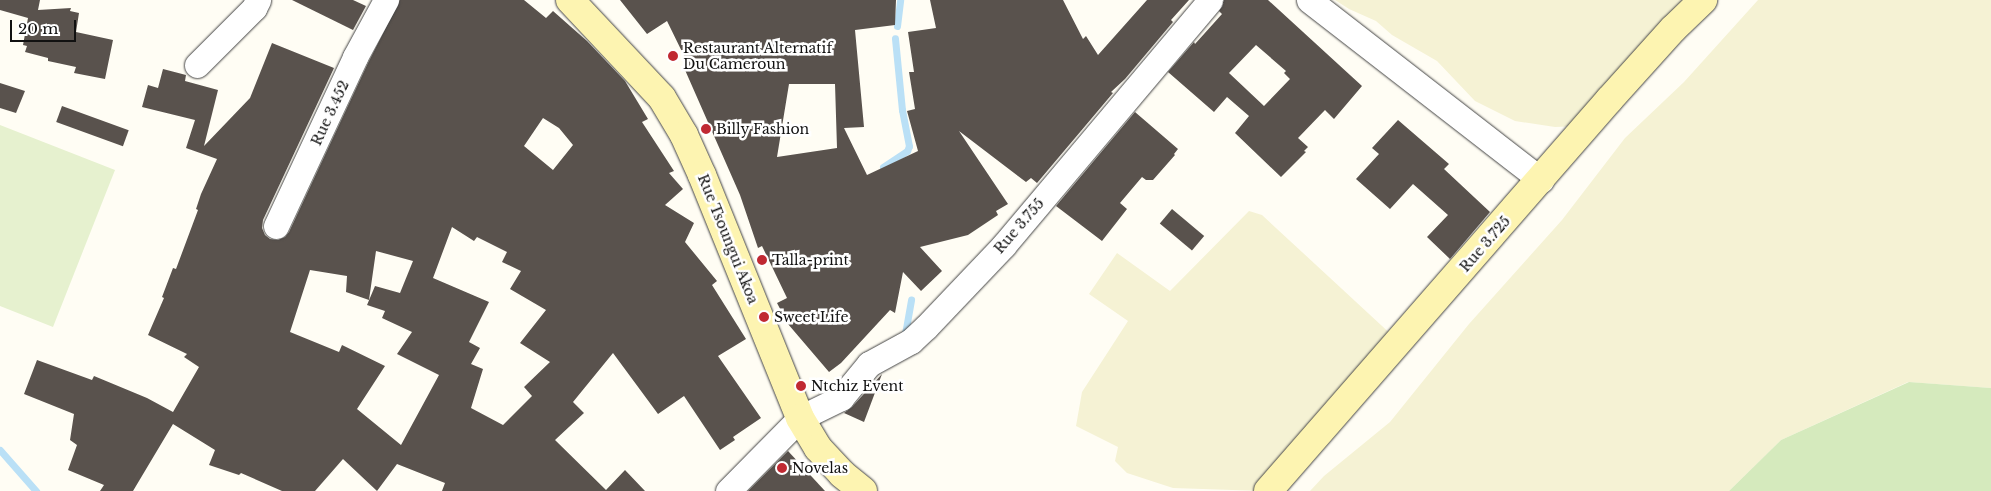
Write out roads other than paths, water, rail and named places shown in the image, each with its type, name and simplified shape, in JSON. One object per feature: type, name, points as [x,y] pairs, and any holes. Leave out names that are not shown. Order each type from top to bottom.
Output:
[{"type":"street","points":[[197,65],[254,8],[258,0]]},
{"type":"street","name":"Rue 3.452","points":[[276,226],[355,57],[386,0]]},
{"type":"street","name":"Rue Tsoungui Akoa","points":[[570,0],[662,98],[684,135],[800,418],[818,448],[842,474],[863,491]]},
{"type":"street","name":"Rue 3.755","points":[[728,491],[800,418],[841,398],[869,364],[911,341],[926,327],[1004,245],[1210,0]]},
{"type":"street","points":[[1309,0],[1541,180]]},
{"type":"street","name":"Rue 3.725","points":[[1268,491],[1673,29],[1703,0]]},
{"type":"waterway","points":[[897,26],[900,0]]},
{"type":"waterway","points":[[883,167],[907,151],[909,146],[902,110],[895,38]]},
{"type":"waterway","points":[[905,334],[911,300]]},
{"type":"waterway","points":[[0,450],[36,491]]},
{"type":"place","name":"Restaurant Alternatif Du Cameroun","points":[[673,56]]},
{"type":"place","name":"Billy Fashion","points":[[706,129]]},
{"type":"place","name":"Talla-print","points":[[762,260]]},
{"type":"place","name":"Sweet Life","points":[[764,317]]},
{"type":"place","name":"Ntchiz Event","points":[[801,386]]},
{"type":"place","name":"Novelas","points":[[782,468]]}]
